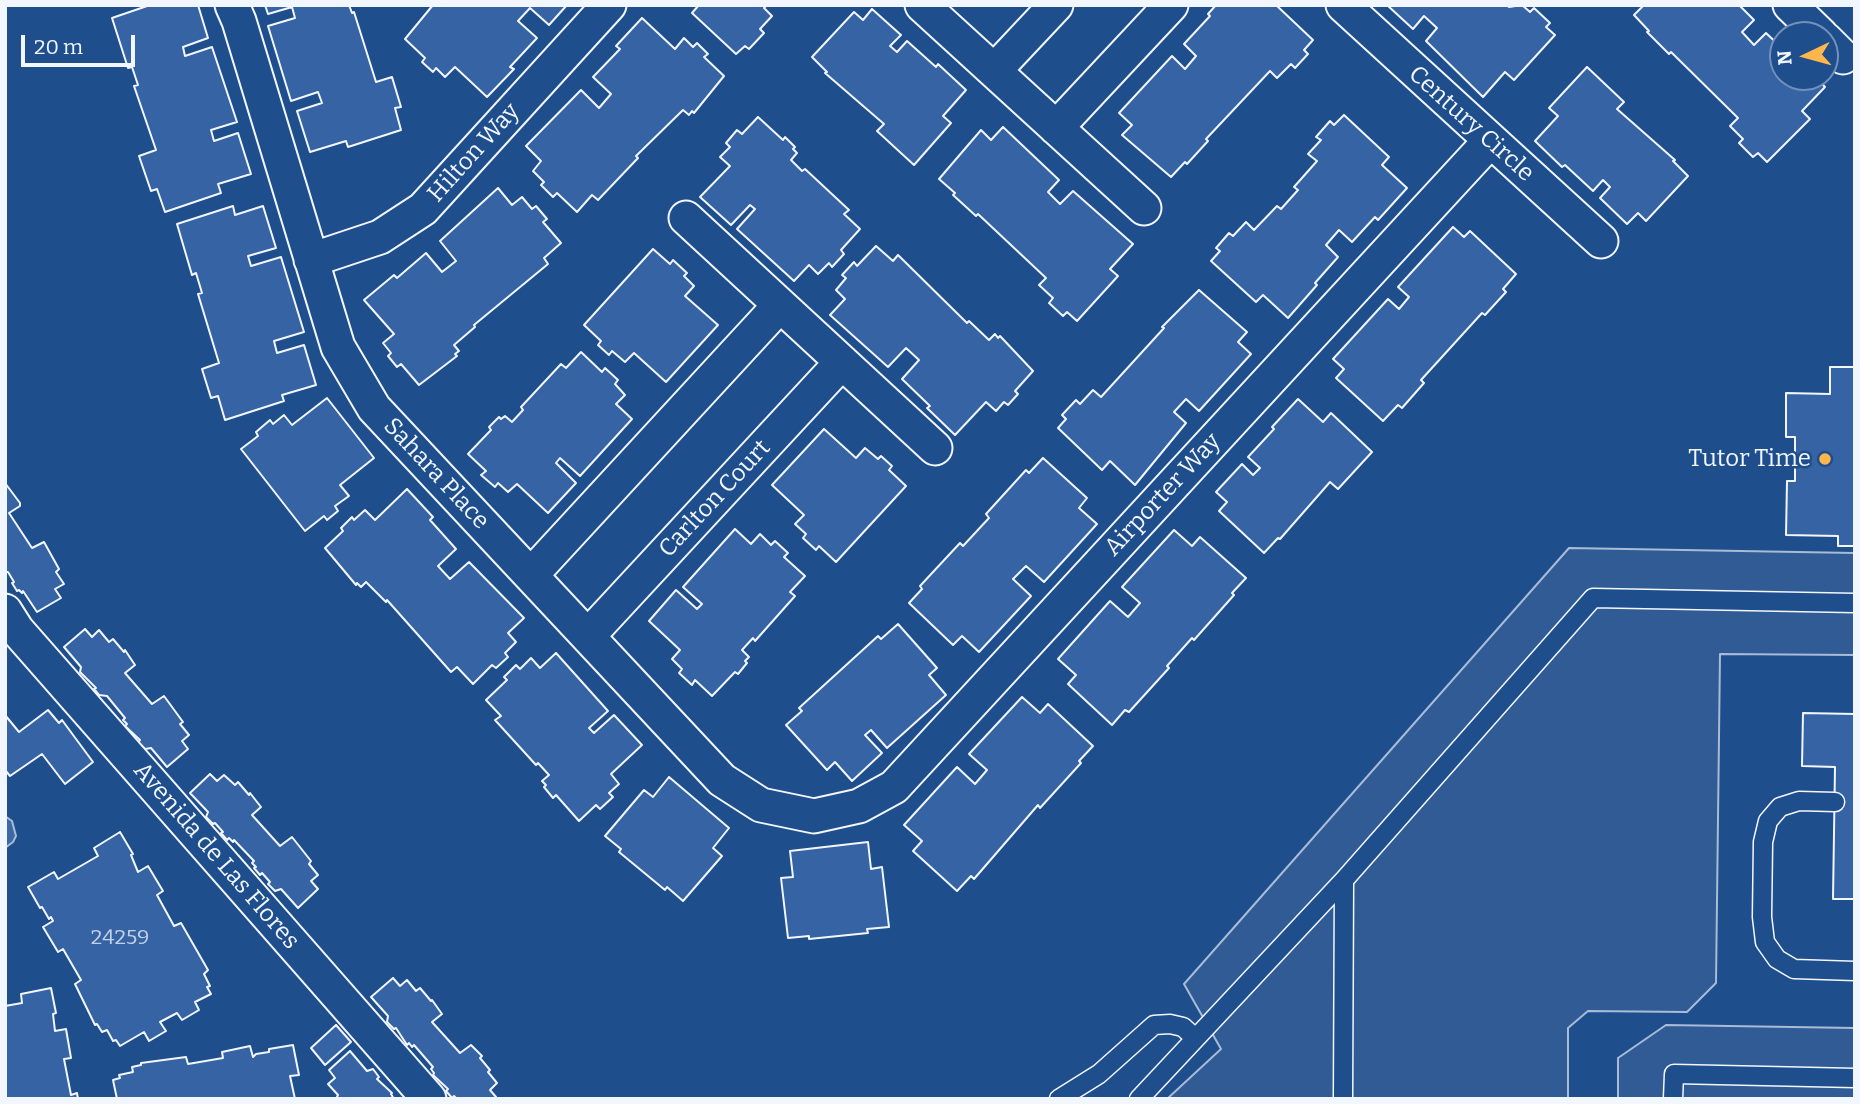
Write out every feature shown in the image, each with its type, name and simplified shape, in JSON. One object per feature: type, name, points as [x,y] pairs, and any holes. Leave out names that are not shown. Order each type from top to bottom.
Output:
[{"type":"street","name":"Sahara Place","points":[[232,5],[338,347],[374,408],[722,780],[761,805],[814,816]]},
{"type":"street","name":"Hilton Way","points":[[311,260],[380,237],[423,209],[609,5]]},
{"type":"street","points":[[922,5],[1144,208]]},
{"type":"street","points":[[994,71],[1056,5]]},
{"type":"street","points":[[1056,128],[1171,5]]},
{"type":"street","name":"Century Circle","points":[[1343,5],[1601,241]]},
{"type":"street","points":[[1790,5],[1806,21]]},
{"type":"street","name":"Airporter Way","points":[[814,816],[859,806],[894,787],[1490,141]]},
{"type":"street","points":[[686,218],[935,448]]},
{"type":"street","points":[[531,575],[780,305]]},
{"type":"street","name":"Carlton Court","points":[[588,636],[842,362]]},
{"type":"street","name":"Avenida de Las Flores","points":[[5,611],[16,630],[429,1099]]},
{"type":"lane","points":[[1139,1099],[1343,880],[1593,598],[1855,603]]},
{"type":"lane","points":[[1835,802],[1799,801],[1780,807],[1768,821],[1763,842],[1762,917],[1765,942],[1777,959],[1794,969],[1855,971]]},
{"type":"lane","points":[[1343,880],[1343,1099]]},
{"type":"lane","points":[[1059,1099],[1099,1074],[1154,1026],[1170,1024],[1183,1027],[1195,1038]]},
{"type":"lane","points":[[1673,1099],[1674,1074],[1855,1078]]},
{"type":"shaded area","points":[[1569,548],[1855,553],[1855,655],[1720,654],[1716,983],[1687,1012],[1588,1011],[1568,1028],[1568,1099],[1167,1099],[1221,1049],[1184,984]]},
{"type":"shaded area","points":[[5,816],[12,821],[16,836],[5,848]]},
{"type":"shaded area","points":[[1666,1025],[1855,1028],[1855,1099],[1618,1099],[1618,1058]]},
{"type":"building","points":[[150,5],[198,5],[208,38],[183,47],[185,56],[212,47],[237,122],[211,130],[214,141],[238,133],[251,174],[218,184],[221,193],[165,212],[157,189],[151,191],[139,156],[156,150],[134,86],[138,85],[132,67],[128,68],[112,18]]},
{"type":"building","points":[[265,5],[349,5],[352,13],[354,12],[376,82],[392,77],[401,107],[395,108],[401,130],[348,147],[346,141],[310,152],[297,111],[322,103],[318,92],[291,101],[268,26],[295,18],[292,7],[268,14]]},
{"type":"building","points":[[433,5],[567,5],[549,25],[530,8],[518,21],[537,38],[510,67],[514,69],[487,97],[455,67],[445,77],[436,68],[433,72],[422,62],[425,58],[405,39]]},
{"type":"building","points":[[699,5],[767,5],[764,8],[772,16],[760,29],[764,33],[749,49],[745,46],[736,54],[692,13]]},
{"type":"building","points":[[1216,5],[1276,5],[1313,40],[1304,50],[1308,54],[1295,68],[1291,64],[1277,78],[1270,71],[1206,139],[1208,141],[1187,164],[1185,162],[1171,177],[1122,135],[1132,125],[1119,113],[1172,56],[1185,69],[1196,56],[1184,44],[1210,16],[1208,14]]},
{"type":"building","points":[[1387,5],[1522,5],[1530,12],[1534,8],[1550,23],[1546,27],[1555,35],[1514,80],[1505,72],[1483,97],[1426,41],[1437,28],[1424,16],[1413,29]]},
{"type":"building","points":[[1644,5],[1739,5],[1754,20],[1742,32],[1754,45],[1766,33],[1769,36],[1769,91],[1821,91],[1802,111],[1810,119],[1767,162],[1758,153],[1753,157],[1739,143],[1743,139],[1730,126],[1738,118],[1671,52],[1669,54],[1634,15]]},
{"type":"building","points":[[872,9],[901,35],[890,46],[897,52],[907,41],[936,67],[938,64],[966,90],[943,116],[951,123],[914,165],[877,131],[884,124],[825,73],[827,72],[812,57],[854,12],[863,20]]},
{"type":"building","points":[[642,18],[675,49],[684,38],[693,47],[697,43],[708,54],[704,57],[724,76],[694,113],[692,111],[689,115],[683,110],[636,156],[638,158],[598,200],[592,195],[577,212],[557,193],[553,197],[541,185],[544,182],[533,171],[541,161],[526,146],[581,90],[599,108],[611,94],[593,77],[620,49],[616,46]]},
{"type":"building","points":[[1587,67],[1624,102],[1617,109],[1675,160],[1673,161],[1688,176],[1646,221],[1638,213],[1627,224],[1600,198],[1610,187],[1603,180],[1593,191],[1535,141],[1558,116],[1549,108]]},
{"type":"building","points":[[1344,115],[1389,157],[1382,165],[1407,188],[1378,220],[1375,217],[1352,242],[1339,230],[1326,245],[1338,257],[1288,318],[1263,295],[1256,302],[1211,261],[1220,251],[1216,248],[1229,233],[1233,236],[1246,222],[1254,230],[1277,206],[1281,209],[1298,190],[1294,187],[1317,161],[1308,154],[1321,140],[1316,137],[1330,121],[1334,125]]},
{"type":"building","points":[[758,117],[783,140],[785,137],[795,147],[793,149],[797,153],[791,160],[802,171],[805,169],[849,210],[844,214],[860,229],[841,250],[844,254],[832,267],[829,263],[818,274],[809,265],[794,281],[737,229],[755,209],[750,205],[731,225],[700,197],[730,166],[720,157],[730,147],[726,143],[737,130],[742,134]]},
{"type":"building","points":[[1003,127],[1059,180],[1048,192],[1060,204],[1073,191],[1133,244],[1110,269],[1118,276],[1077,321],[1067,312],[1063,316],[1049,303],[1053,298],[1039,285],[1046,278],[978,214],[976,216],[953,195],[955,193],[939,179],[981,130],[991,140]]},
{"type":"building","points":[[498,188],[512,205],[522,197],[532,209],[536,206],[547,219],[543,222],[561,243],[544,258],[548,264],[454,345],[459,351],[455,354],[457,356],[419,385],[401,364],[397,367],[388,356],[391,353],[383,343],[394,334],[364,300],[394,275],[397,278],[426,253],[442,272],[456,261],[440,241]]},
{"type":"building","points":[[233,206],[235,215],[263,206],[276,248],[248,256],[251,266],[281,257],[304,332],[274,341],[277,353],[304,345],[316,385],[282,395],[284,401],[225,420],[218,396],[211,398],[202,369],[219,363],[198,294],[202,293],[196,273],[192,275],[177,224]]},
{"type":"building","points":[[1453,227],[1464,237],[1470,231],[1516,274],[1503,289],[1506,292],[1485,315],[1482,313],[1421,380],[1424,383],[1402,408],[1398,405],[1383,421],[1336,378],[1344,369],[1333,359],[1388,299],[1399,309],[1409,297],[1398,287]]},
{"type":"building","points":[[876,246],[893,261],[898,255],[967,323],[969,321],[989,340],[995,334],[998,338],[1000,336],[1033,371],[1015,391],[1018,394],[1008,405],[1004,402],[996,411],[986,402],[955,435],[902,379],[919,360],[906,348],[888,367],[830,315],[845,299],[836,290],[846,278],[842,275],[854,262],[857,266]]},
{"type":"building","points":[[653,249],[670,264],[673,260],[687,273],[684,276],[694,286],[685,296],[718,325],[666,382],[634,353],[625,362],[612,351],[609,355],[598,345],[601,341],[584,325]]},
{"type":"building","points":[[1199,290],[1247,332],[1238,342],[1251,354],[1199,411],[1186,399],[1174,412],[1186,423],[1135,485],[1110,461],[1102,470],[1058,428],[1066,419],[1062,415],[1076,400],[1080,404],[1093,390],[1101,397],[1164,328],[1162,327]]},
{"type":"building","points":[[581,352],[602,372],[605,368],[618,380],[615,384],[625,395],[616,404],[632,419],[580,476],[560,458],[556,463],[576,483],[548,513],[517,484],[508,492],[498,483],[495,487],[481,475],[486,471],[468,454],[491,430],[489,427],[499,417],[501,419],[505,416],[512,422],[523,410],[521,407],[561,364],[566,368]]},
{"type":"building","name":"Tutor Time","points":[[1830,367],[1855,367],[1855,546],[1838,546],[1838,536],[1786,535],[1787,481],[1795,481],[1795,437],[1786,437],[1786,393],[1830,394]]},
{"type":"building","points":[[327,398],[374,458],[340,485],[349,496],[335,506],[338,511],[327,520],[324,516],[305,531],[241,449],[258,436],[256,432],[270,420],[273,424],[284,415],[292,425]]},
{"type":"building","points":[[1298,399],[1323,422],[1331,413],[1372,452],[1338,489],[1330,482],[1280,539],[1264,553],[1219,511],[1227,502],[1216,492],[1242,464],[1253,475],[1260,468],[1248,457]]},
{"type":"building","points":[[824,429],[856,458],[865,448],[878,459],[881,456],[892,466],[889,470],[906,486],[836,562],[819,546],[816,550],[803,538],[806,534],[795,524],[804,515],[772,485]]},
{"type":"building","points":[[1043,458],[1087,498],[1079,508],[1097,524],[1044,582],[1026,566],[1013,579],[1031,596],[979,652],[962,636],[953,645],[909,603],[922,589],[920,586],[960,543],[963,546],[989,518],[986,514],[1026,470],[1029,473]]},
{"type":"building","points":[[5,483],[20,503],[20,506],[9,513],[32,548],[44,542],[64,584],[55,589],[61,598],[37,612],[23,591],[17,591],[8,572],[5,572]]},
{"type":"building","points":[[407,489],[433,517],[430,520],[456,549],[438,566],[450,579],[469,562],[524,618],[508,633],[516,642],[505,653],[508,657],[496,668],[492,665],[473,684],[457,667],[451,672],[387,600],[386,602],[366,582],[361,587],[357,583],[356,585],[325,548],[343,531],[341,528],[352,517],[354,520],[365,510],[375,520]]},
{"type":"building","points":[[735,529],[751,544],[760,534],[771,545],[775,541],[788,553],[784,557],[805,576],[790,592],[795,596],[755,641],[753,638],[742,650],[749,657],[745,661],[747,663],[712,696],[695,680],[692,685],[679,673],[682,669],[672,659],[680,650],[649,621],[676,590],[697,609],[702,604],[683,587]]},
{"type":"building","points":[[1174,530],[1192,546],[1200,537],[1246,578],[1232,593],[1234,595],[1194,640],[1192,638],[1129,712],[1125,710],[1112,725],[1068,684],[1076,675],[1058,659],[1110,601],[1128,617],[1140,603],[1122,587]]},
{"type":"building","points":[[898,624],[937,668],[929,675],[946,695],[887,748],[871,730],[865,735],[882,753],[852,781],[835,762],[827,770],[786,725],[802,711],[799,708],[878,636],[881,639]]},
{"type":"building","points":[[85,629],[92,637],[99,630],[109,642],[113,639],[124,652],[125,650],[135,665],[125,673],[152,704],[164,696],[183,722],[180,724],[189,735],[182,741],[188,749],[167,767],[151,748],[145,749],[138,742],[140,740],[125,726],[125,718],[107,696],[99,695],[64,647]]},
{"type":"building","points":[[556,653],[608,711],[589,728],[594,733],[614,715],[642,745],[611,774],[619,784],[609,793],[613,797],[600,809],[596,805],[579,821],[556,795],[553,798],[544,787],[546,785],[542,781],[549,775],[538,763],[536,765],[495,720],[501,716],[486,700],[507,680],[504,677],[516,665],[520,669],[531,658],[540,668]]},
{"type":"building","points":[[1022,697],[1040,713],[1048,704],[1093,746],[1079,761],[1081,763],[1040,808],[1038,805],[974,879],[971,876],[957,891],[913,851],[922,841],[904,825],[957,767],[975,784],[987,770],[969,754]]},
{"type":"building","points":[[48,710],[59,723],[62,720],[93,762],[65,784],[42,754],[10,776],[5,770],[5,715],[19,732]]},
{"type":"building","points":[[1803,713],[1855,714],[1855,899],[1833,899],[1835,767],[1802,766]]},
{"type":"building","points":[[210,774],[217,781],[224,775],[235,785],[238,782],[261,807],[252,815],[280,846],[292,837],[311,861],[309,864],[318,875],[311,881],[318,889],[298,908],[281,889],[275,891],[268,884],[270,882],[254,868],[254,861],[234,840],[227,840],[215,823],[206,817],[208,812],[190,793]]},
{"type":"building","points":[[669,777],[729,828],[713,848],[722,856],[683,901],[667,887],[665,890],[619,852],[621,849],[605,836],[644,790],[653,797]]},
{"type":"building","points":[[120,832],[133,854],[131,855],[138,872],[148,866],[163,891],[157,895],[174,926],[181,923],[208,970],[204,974],[211,994],[195,1002],[199,1010],[182,1020],[177,1013],[160,1022],[166,1031],[149,1041],[144,1032],[120,1046],[116,1040],[113,1041],[107,1030],[102,1032],[97,1024],[95,1025],[75,984],[81,980],[63,949],[58,952],[43,927],[53,921],[42,907],[40,908],[28,887],[54,872],[58,879],[98,856],[94,848]]},
{"type":"building","points":[[868,842],[871,869],[882,867],[889,927],[867,929],[868,933],[809,939],[809,936],[788,938],[781,878],[793,877],[790,851]]},
{"type":"building","points":[[393,978],[400,986],[407,980],[416,991],[420,988],[432,1000],[442,1014],[432,1022],[460,1053],[471,1045],[482,1056],[480,1058],[497,1083],[490,1090],[496,1097],[494,1099],[452,1098],[446,1091],[448,1089],[433,1075],[433,1067],[414,1045],[407,1045],[396,1028],[387,1022],[388,1016],[371,997]]},
{"type":"building","points":[[51,988],[56,1013],[53,1014],[55,1031],[66,1029],[71,1058],[64,1059],[71,1095],[77,1093],[78,1099],[5,1099],[5,1006],[22,1003],[21,994]]},
{"type":"building","points":[[336,1025],[351,1042],[325,1065],[311,1048]]},
{"type":"building","points":[[293,1045],[299,1075],[290,1076],[295,1099],[117,1099],[113,1080],[120,1078],[119,1075],[133,1072],[132,1067],[141,1063],[186,1057],[188,1064],[223,1058],[222,1052],[250,1046],[253,1057],[269,1052],[269,1049]]},
{"type":"building","points":[[350,1051],[367,1071],[373,1069],[379,1077],[377,1079],[392,1093],[394,1099],[336,1099],[338,1095],[328,1084],[335,1078],[329,1070]]},
{"type":"place","name":"Tutor Time","points":[[1825,459]]}]
